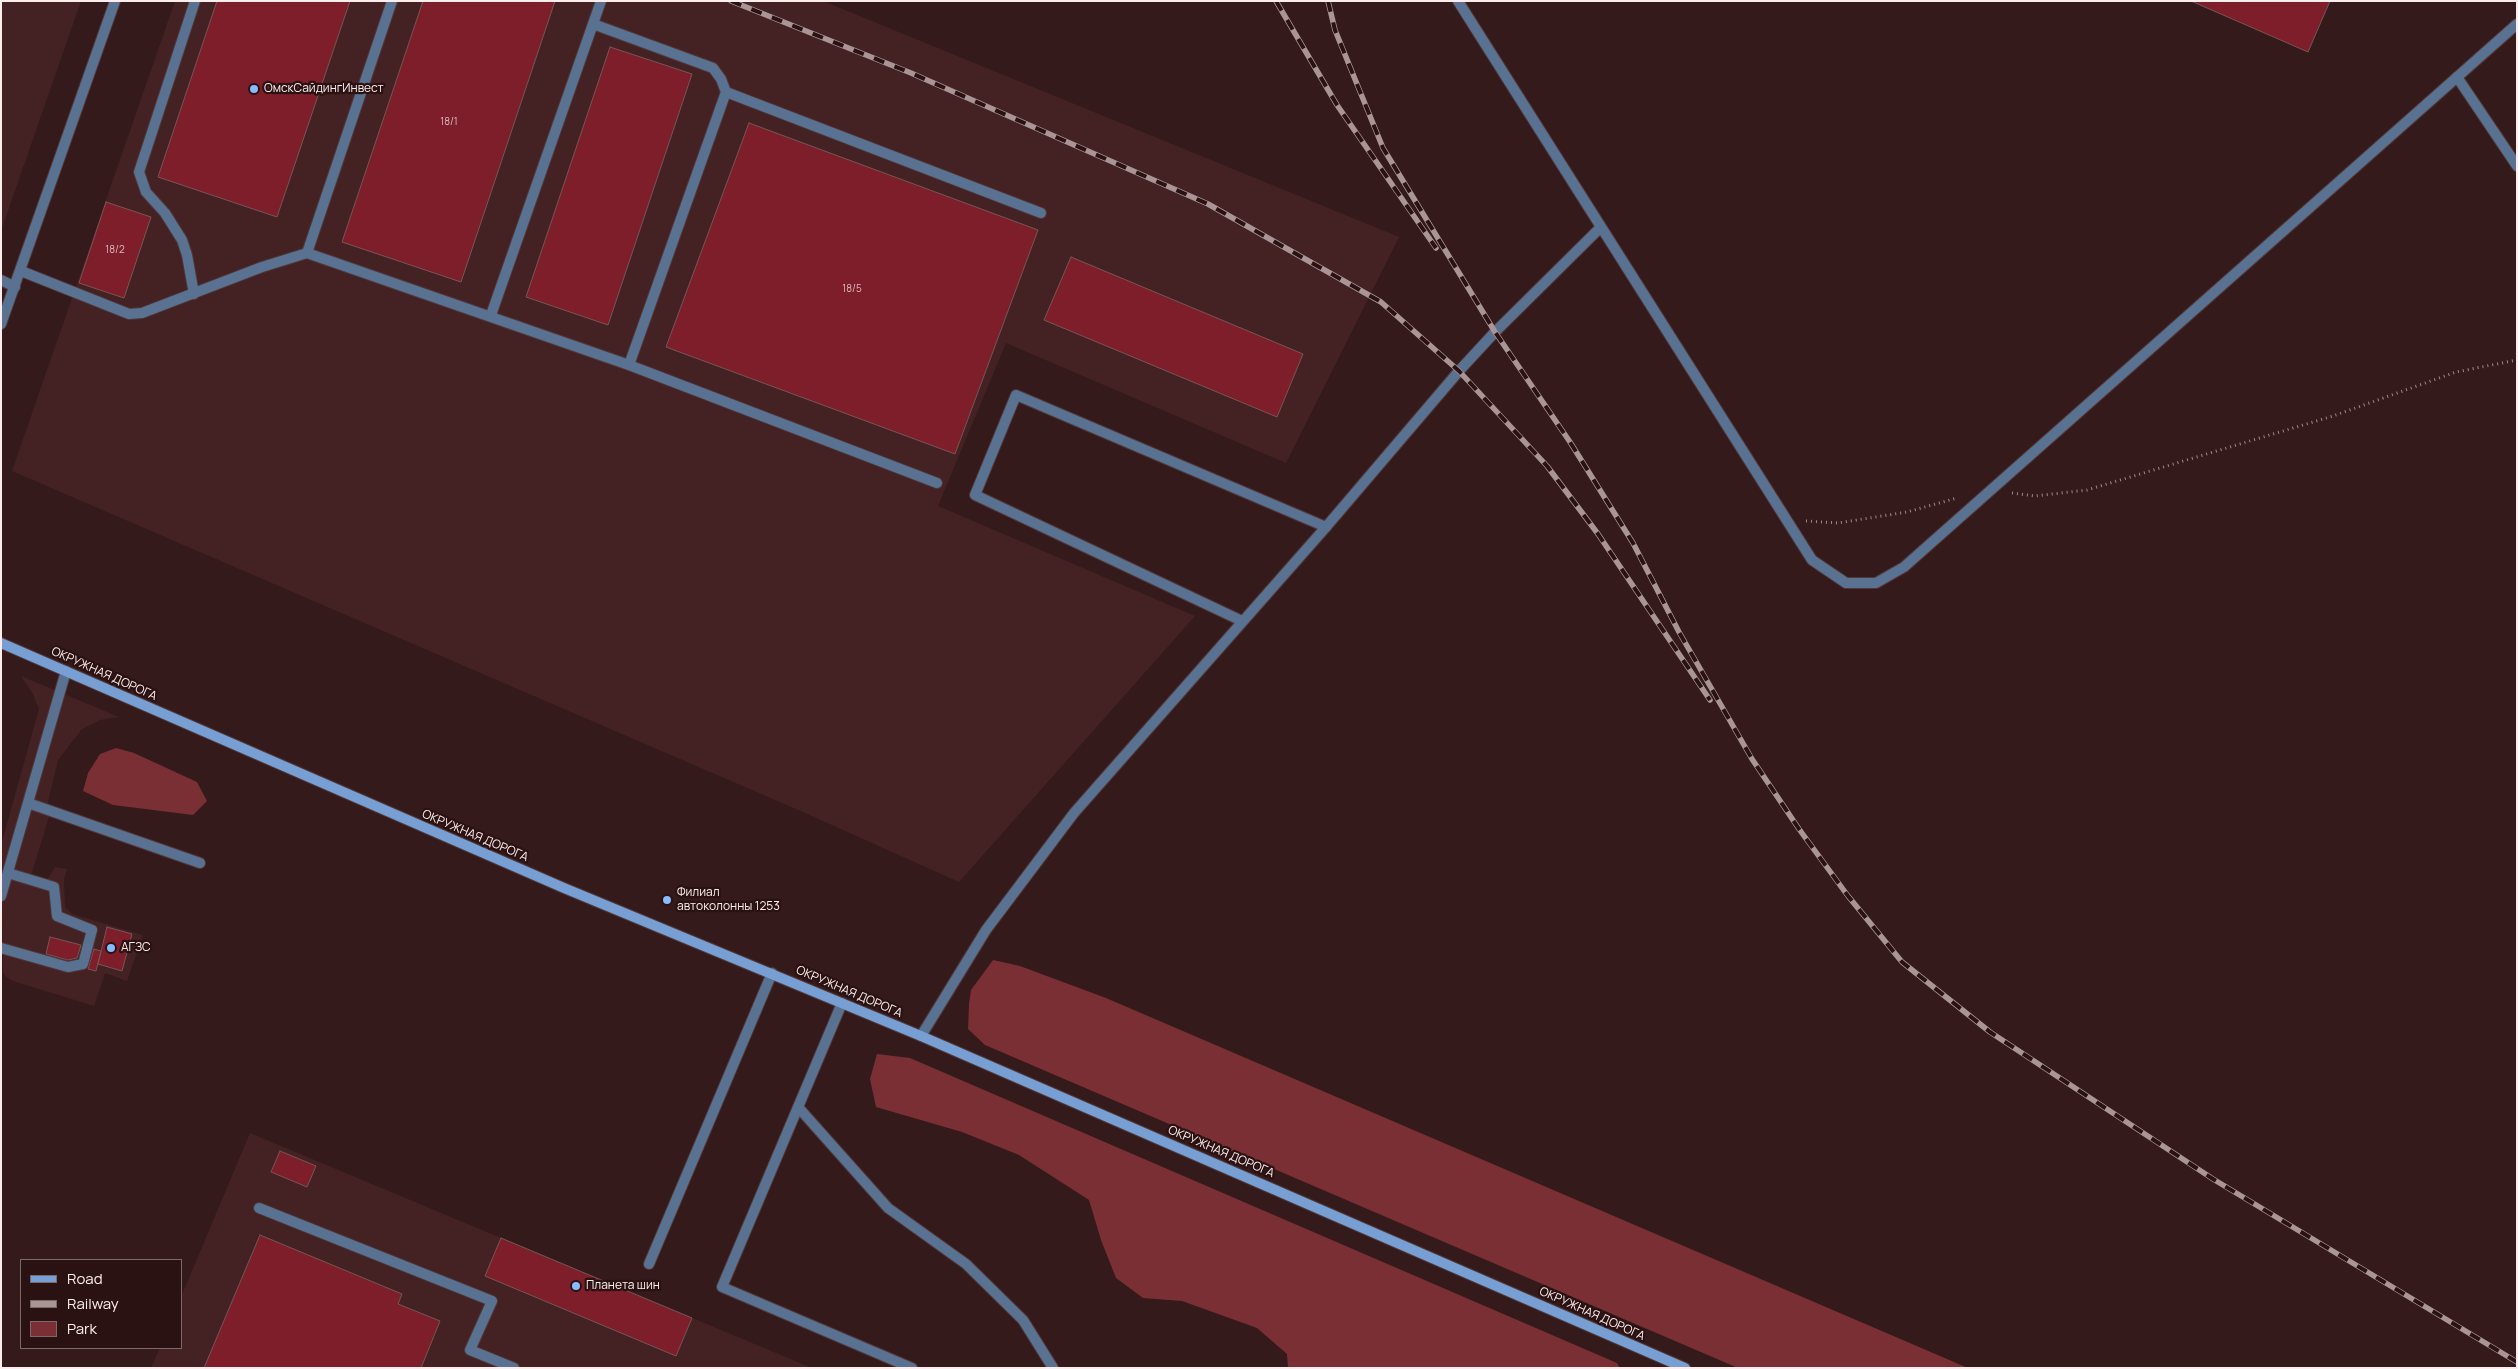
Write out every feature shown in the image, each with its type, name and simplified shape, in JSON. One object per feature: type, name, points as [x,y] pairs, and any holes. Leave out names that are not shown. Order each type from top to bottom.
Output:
[{"type":"main road","name":"ОКРУЖНАЯ ДОРОГА","points":[[1,643],[564,888],[921,1036],[1685,1368]]},
{"type":"street","points":[[1,324],[115,1]]},
{"type":"street","points":[[194,294],[188,255],[182,240],[165,213],[146,192],[139,172],[195,1]]},
{"type":"street","points":[[307,253],[392,1]]},
{"type":"street","points":[[491,315],[601,1]]},
{"type":"street","points":[[1458,1],[1812,560],[1846,583],[1876,583],[1904,567],[2517,24]]},
{"type":"street","points":[[593,24],[713,68],[726,92],[1041,213]]},
{"type":"street","points":[[2457,77],[2517,166]]},
{"type":"street","points":[[629,365],[726,92]]},
{"type":"street","points":[[921,1036],[986,930],[1074,813],[1495,332],[1600,228]]},
{"type":"street","points":[[20,271],[129,314],[142,313],[262,267],[307,253],[491,315],[629,365],[938,483]]},
{"type":"street","points":[[1,280],[15,287]]},
{"type":"street","points":[[1242,621],[975,495],[1016,395],[1326,527]]},
{"type":"street","points":[[1,896],[66,671]]},
{"type":"street","points":[[28,803],[200,863]]},
{"type":"street","points":[[1,948],[68,968],[83,964],[92,930],[58,916],[54,887],[8,873]]},
{"type":"street","points":[[649,1264],[772,973]]},
{"type":"street","points":[[842,1003],[722,1288],[912,1368]]},
{"type":"street","points":[[798,1107],[888,1208],[966,1264],[1023,1320],[1053,1368]]},
{"type":"street","points":[[258,1208],[492,1301],[470,1350],[514,1368]]},
{"type":"path","points":[[1803,520],[1838,523],[1907,512],[1990,490],[2035,496],[2087,490],[2333,416],[2456,372],[2517,360]]},
{"type":"shaded area","points":[[1,1],[81,1],[1,231]]},
{"type":"shaded area","points":[[175,1],[823,1],[1399,237],[1286,463],[1006,343],[938,506],[1195,616],[959,882],[803,812],[12,471]]},
{"type":"shaded area","points":[[21,676],[119,717],[100,720],[82,729],[58,760],[48,802],[51,810],[30,879],[40,881],[48,878],[55,867],[67,869],[64,879],[65,907],[72,914],[143,935],[127,981],[105,973],[94,1006],[13,981],[5,976],[3,971],[1,845],[39,709],[33,694]]},
{"type":"shaded area","points":[[250,1133],[812,1368],[151,1368],[160,1349],[182,1349],[182,1295]]},
{"type":"green space","points":[[116,748],[134,753],[197,782],[207,801],[193,815],[113,805],[83,791],[88,773],[100,754]]},
{"type":"green space","points":[[993,960],[1020,966],[1106,998],[1968,1368],[1738,1368],[985,1045],[968,1029],[969,1004],[971,990]]},
{"type":"green space","points":[[877,1054],[910,1058],[1617,1363],[1620,1368],[1288,1368],[1287,1354],[1257,1328],[1182,1301],[1143,1298],[1116,1278],[1101,1240],[1089,1200],[1019,1155],[962,1132],[876,1107],[870,1079]]},
{"type":"building","name":"ОмскСайдингИнвест","points":[[217,1],[350,1],[277,217],[158,177]]},
{"type":"building","points":[[423,1],[555,1],[461,282],[342,242]]},
{"type":"building","points":[[2191,1],[2330,1],[2308,52]]},
{"type":"building","points":[[610,47],[692,74],[608,325],[526,297]]},
{"type":"building","points":[[749,123],[1038,230],[955,454],[666,347]]},
{"type":"building","points":[[106,202],[151,217],[124,298],[79,283]]},
{"type":"building","points":[[1071,257],[1303,354],[1277,417],[1044,320]]},
{"type":"building","points":[[107,927],[132,934],[122,971],[98,964]]},
{"type":"building","points":[[50,937],[81,945],[77,958],[68,960],[46,954]]},
{"type":"building","points":[[94,949],[101,951],[96,971],[88,969]]},
{"type":"building","points":[[280,1151],[316,1166],[307,1187],[271,1172]]},
{"type":"building","points":[[260,1235],[402,1294],[398,1304],[440,1321],[421,1368],[204,1368]]},
{"type":"building","points":[[501,1238],[692,1318],[676,1356],[485,1276]]},
{"type":"railway","points":[[731,1],[911,73],[1208,204],[1381,302],[1459,371],[1547,466],[1598,534],[1710,700]]},
{"type":"railway","points":[[1276,1],[1337,105],[1436,248]]},
{"type":"railway","points":[[1328,1],[1335,30],[1383,148],[1495,332],[1570,442],[1633,543],[1679,632],[1752,759],[1799,829],[1848,896],[1902,962],[1990,1032],[2213,1179],[2517,1362]]},
{"type":"place","name":"ОмскСайдингИнвест","points":[[254,89]]},
{"type":"place","name":"Филиал автоколонны 1253","points":[[667,900]]},
{"type":"place","name":"АГЗС","points":[[111,948]]},
{"type":"place","name":"Планета шин","points":[[576,1286]]}]
